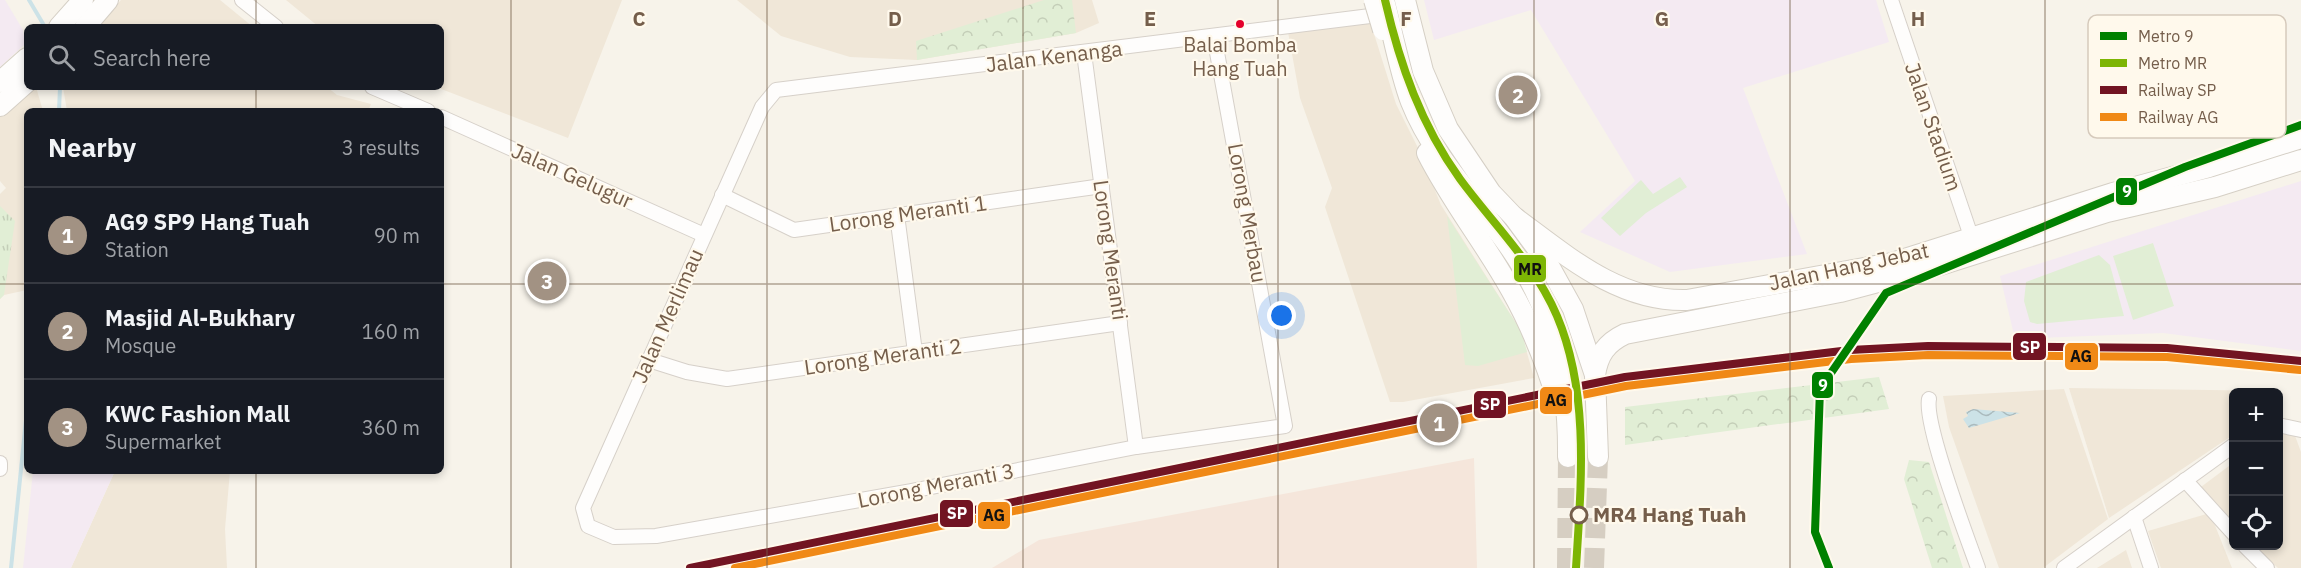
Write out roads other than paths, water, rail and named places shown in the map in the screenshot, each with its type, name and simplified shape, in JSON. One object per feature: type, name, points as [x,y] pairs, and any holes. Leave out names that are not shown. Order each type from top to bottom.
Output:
[{"type":"street","points":[[62,24],[83,0]]},
{"type":"street","points":[[88,24],[108,0]]},
{"type":"street","points":[[242,0],[272,24]]},
{"type":"street","points":[[1405,0],[1423,71],[1448,129],[1491,193],[1514,217],[1547,262],[1573,309],[1595,375],[1599,457]]},
{"type":"street","name":"Jalan Stadium","points":[[1892,0],[1974,245]]},
{"type":"street","points":[[1382,5],[1405,112],[1446,190],[1525,315],[1569,436]]},
{"type":"street","points":[[1382,5],[1417,112],[1439,153],[1519,262],[1542,306],[1562,365],[1569,436],[1568,457]]},
{"type":"street","name":"Jalan Kenanga","points":[[762,107],[776,90],[1214,36],[1382,5]]},
{"type":"street","name":"Lorong Merbau","points":[[1214,36],[1285,426]]},
{"type":"street","name":"Lorong Meranti","points":[[1084,53],[1136,447]]},
{"type":"street","points":[[0,82],[24,61]]},
{"type":"street","points":[[0,106],[24,85]]},
{"type":"street","points":[[379,90],[421,108]]},
{"type":"street","name":"Jalan Merlimau","points":[[588,526],[583,508],[762,107]]},
{"type":"street","name":"Jalan Gelugur","points":[[444,118],[704,235]]},
{"type":"street","name":"Jalan Hang Jebat","points":[[1595,375],[1604,348],[1608,343],[1625,334],[1840,292],[1974,245],[2301,138]]},
{"type":"street","name":"Jalan Hang Jebat","points":[[1514,217],[1611,284],[1644,296],[1671,300],[1892,263],[1974,245],[2216,187],[2301,160]]},
{"type":"street","name":"Lorong Meranti 1","points":[[722,195],[794,230],[1102,186]]},
{"type":"street","points":[[897,215],[915,352]]},
{"type":"street","name":"Lorong Meranti 2","points":[[648,360],[727,379],[1120,324]]},
{"type":"street","points":[[1929,399],[1928,407],[1936,438],[1978,568]]},
{"type":"street","name":"Lorong Meranti 3","points":[[588,526],[614,537],[656,536],[911,491],[1136,447],[1285,426]]},
{"type":"street","points":[[2283,426],[2301,430]]},
{"type":"street","points":[[2064,568],[2229,449]]},
{"type":"street","points":[[0,463],[0,469]]},
{"type":"street","points":[[2185,480],[2229,528]]},
{"type":"street","points":[[2134,517],[2151,568]]},
{"type":"street","points":[[2249,550],[2267,568]]},
{"type":"water","points":[[1973,409],[2020,413],[1969,428],[1963,419],[1968,416],[1966,412]]},
{"type":"waterway","points":[[29,0],[43,24]]},
{"type":"waterway","points":[[59,108],[60,90]]},
{"type":"waterway","points":[[11,568],[24,440]]},
{"type":"tunnel","points":[[1567,568],[1568,457]]},
{"type":"tunnel","points":[[1594,568],[1598,457]]},
{"type":"metro line","name":"MR","points":[[1385,0],[1405,71],[1434,137],[1460,179],[1537,279],[1557,316],[1575,377],[1579,408],[1581,472],[1576,568]]},
{"type":"metro line","name":"9","points":[[2286,130],[2301,125]]},
{"type":"metro line","name":"9","points":[[1829,568],[1815,532],[1820,389],[1886,293],[2185,167],[2265,138]]},
{"type":"rail line","name":"SP","points":[[690,568],[1625,377],[1850,350],[1928,346],[2167,348],[2301,361]]},
{"type":"rail line","name":"AG","points":[[735,568],[1626,386],[1851,359],[1928,355],[2167,357],[2300,370]]},
{"type":"place","name":"Balai Bomba Hang Tuah","points":[[1240,24]]},
{"type":"place","name":"Masjid Al-Bukhary","points":[[1518,95]]},
{"type":"place","name":"KWC Fashion Mall","points":[[547,281]]},
{"type":"place","name":"AG9 SP9 Hang Tuah","points":[[1439,423]]},
{"type":"place","name":"MR4 Hang Tuah","points":[[1579,515]]}]
